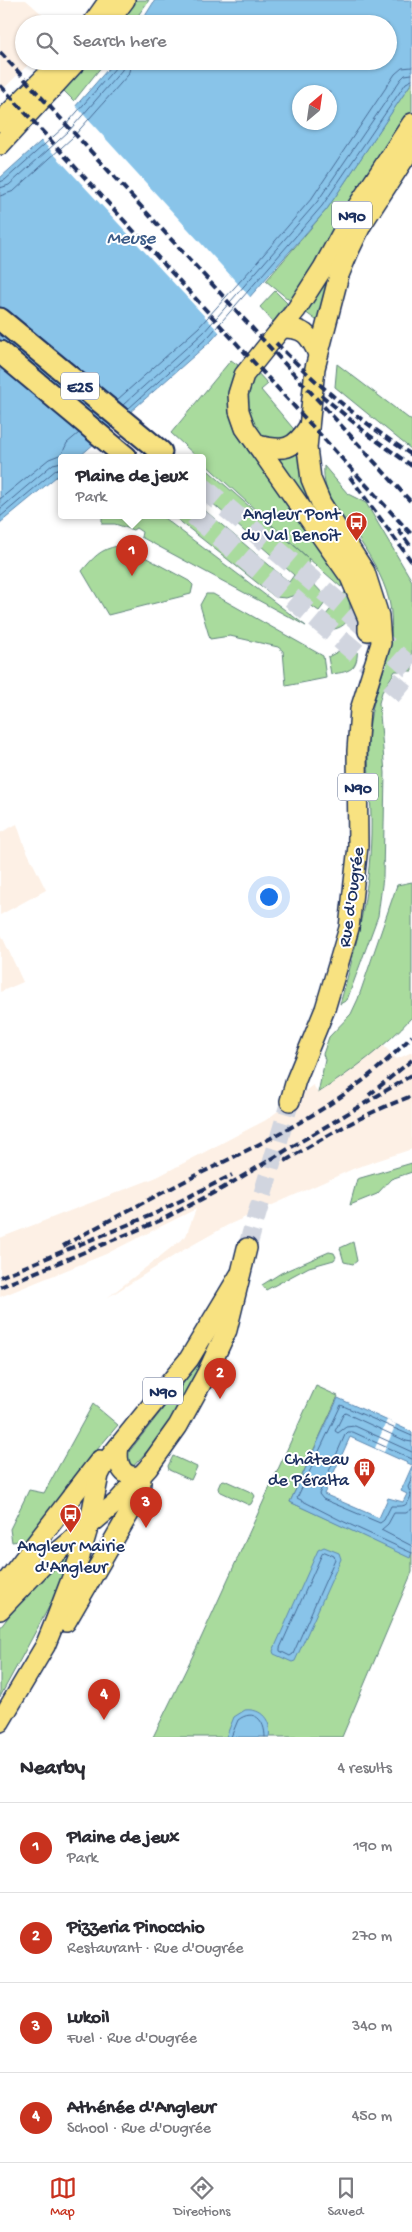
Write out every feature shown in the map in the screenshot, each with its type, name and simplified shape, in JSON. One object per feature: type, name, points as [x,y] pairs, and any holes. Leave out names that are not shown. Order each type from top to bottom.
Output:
[{"type":"highway","name":"E25","points":[[0,319],[160,452]]},
{"type":"highway","name":"E25","points":[[0,352],[122,454]]},
{"type":"main road","points":[[98,15],[109,0]]},
{"type":"main road","points":[[113,15],[124,0]]},
{"type":"main road","points":[[0,122],[53,70]]},
{"type":"main road","points":[[0,145],[70,70]]},
{"type":"main road","name":"Rue d'Ougrée","points":[[367,685],[368,618],[357,591],[350,577],[257,445],[242,420],[239,411],[238,394],[244,375],[296,310],[323,268],[351,216],[412,123]]},
{"type":"main road","name":"N90","points":[[318,354],[340,275],[349,251],[362,224],[412,147]]},
{"type":"main road","points":[[282,328],[295,328],[306,333],[318,354]]},
{"type":"main road","name":"Rue d'Ougrée","points":[[290,1101],[296,1080],[326,1010],[349,928],[358,846],[358,728],[360,710],[367,685],[380,652],[380,616],[365,572],[321,503],[311,478],[307,459],[318,354]]},
{"type":"main road","points":[[257,445],[280,450],[300,440],[309,426]]},
{"type":"main road","name":"N90","points":[[45,1646],[65,1624],[128,1515],[140,1491],[141,1476],[178,1426],[208,1373],[231,1317],[247,1248]]},
{"type":"main road","name":"N90","points":[[0,1722],[45,1646],[71,1583],[89,1525],[99,1475],[105,1463],[189,1359],[239,1276]]},
{"type":"main road","points":[[119,1446],[118,1460],[122,1472],[129,1476],[141,1476]]},
{"type":"main road","points":[[0,1590],[103,1457],[119,1446]]},
{"type":"main road","points":[[0,1610],[46,1562],[118,1502],[141,1476]]},
{"type":"shaded area","points":[[0,0],[26,0],[43,15],[15,15],[15,70],[23,70],[0,92]]},
{"type":"shaded area","points":[[17,824],[24,845],[46,890],[0,915],[0,833]]},
{"type":"shaded area","points":[[0,932],[23,982],[0,992]]},
{"type":"shaded area","points":[[383,1045],[397,1059],[412,1052],[412,1149],[355,1168],[228,1225],[180,1252],[107,1298],[186,1236],[196,1209],[106,1254],[0,1297],[0,1238],[157,1177],[266,1120],[313,1085],[318,1093],[349,1072]]},
{"type":"green space","points":[[134,0],[149,0],[138,15],[123,15]]},
{"type":"green space","points":[[80,70],[99,70],[74,101],[62,89]]},
{"type":"green space","points":[[412,82],[412,115],[293,303],[266,281],[327,209]]},
{"type":"green space","points":[[335,263],[320,323],[305,312]]},
{"type":"green space","points":[[275,291],[287,303],[273,322],[260,307]]},
{"type":"green space","points":[[231,360],[238,365],[231,383],[229,400],[233,426],[237,435],[343,582],[341,587],[308,558],[310,567],[309,579],[328,599],[319,611],[295,595],[286,598],[275,597],[177,519],[206,519],[206,511],[289,582],[294,575],[206,498],[206,469],[307,557],[206,465],[206,454],[194,454],[171,433]]},
{"type":"green space","points":[[337,364],[412,421],[412,450],[335,387]]},
{"type":"green space","points":[[256,371],[268,384],[261,390],[297,433],[288,441],[265,440],[252,423],[247,407],[247,399]]},
{"type":"green space","points":[[300,449],[314,511],[274,457]]},
{"type":"green space","points":[[324,466],[348,494],[366,503],[412,581],[412,671],[395,671],[382,692],[379,703],[385,773],[383,877],[378,916],[347,1000],[340,1004],[357,941],[368,877],[371,833],[368,756],[369,730],[375,697],[389,651],[391,618],[389,600],[379,574],[355,533],[329,495],[324,477]]},
{"type":"green space","points":[[102,519],[165,519],[306,626],[141,537],[142,532],[136,528],[133,530],[115,524],[102,524]]},
{"type":"green space","points":[[118,546],[130,549],[189,581],[193,585],[191,594],[108,615],[82,571],[93,558],[112,547]]},
{"type":"green space","points":[[346,591],[350,610],[346,623],[333,629],[314,629]]},
{"type":"green space","points":[[206,594],[213,594],[323,656],[326,678],[286,686],[283,651],[278,647],[230,636],[210,639],[200,605]]},
{"type":"green space","points":[[354,643],[357,645],[357,659],[353,667],[344,672],[331,674],[328,657]]},
{"type":"green space","points":[[412,882],[412,1017],[368,1058],[318,1093],[325,1060],[323,1054],[329,1037],[351,1014],[358,999],[397,885]]},
{"type":"green space","points":[[412,1163],[412,1172],[391,1179],[377,1194],[350,1205],[357,1179]]},
{"type":"green space","points":[[353,1242],[357,1261],[353,1264],[344,1262],[340,1248]]},
{"type":"green space","points":[[329,1252],[334,1253],[336,1257],[334,1260],[309,1267],[266,1290],[262,1285],[281,1273]]},
{"type":"green space","points":[[222,1321],[185,1400],[158,1439],[130,1470],[124,1458],[185,1381]]},
{"type":"green space","points":[[316,1386],[338,1396],[290,1502],[410,1557],[412,1552],[412,1572],[342,1737],[153,1737],[197,1647]]},
{"type":"green space","points":[[93,1404],[118,1425],[63,1490],[59,1500],[27,1540],[12,1542],[10,1529],[29,1490],[44,1493]]},
{"type":"green space","points":[[173,1456],[197,1467],[191,1480],[169,1470],[168,1466]]},
{"type":"green space","points":[[224,1480],[253,1493],[255,1496],[251,1504],[249,1505],[219,1491],[218,1488],[221,1481]]},
{"type":"green space","points":[[64,1558],[71,1565],[0,1697],[0,1628],[19,1603]]},
{"type":"water","name":"Meuse","points":[[155,0],[412,0],[412,82],[327,209],[212,340],[82,454],[58,454],[58,475],[0,523],[0,178],[60,124],[107,70],[397,70],[397,15],[146,15]]},
{"type":"water","points":[[338,1398],[412,1432],[412,1465],[350,1437],[324,1494],[379,1518],[388,1498],[403,1502],[407,1494],[401,1491],[412,1466],[412,1552],[410,1558],[290,1502]]},
{"type":"water","points":[[324,1547],[339,1553],[341,1559],[295,1661],[292,1662],[274,1654],[273,1651],[318,1550]]},
{"type":"water","points":[[245,1710],[261,1713],[269,1726],[269,1737],[226,1737],[234,1717]]},
{"type":"pier","points":[[74,104],[252,299],[221,334],[40,139]]},
{"type":"pier","points":[[387,1420],[396,1424],[384,1452],[375,1448]]},
{"type":"tunnel","points":[[206,490],[341,605],[412,669]]},
{"type":"tunnel","points":[[199,519],[412,700]]},
{"type":"tunnel","points":[[247,1248],[290,1101]]},
{"type":"railway","points":[[0,52],[15,68]]},
{"type":"railway","points":[[16,70],[412,503]]},
{"type":"railway","points":[[0,85],[412,535]]},
{"type":"railway","points":[[276,343],[341,403],[412,455]]},
{"type":"railway","points":[[321,395],[370,436],[412,466]]},
{"type":"railway","points":[[350,477],[412,562]]},
{"type":"railway","points":[[398,529],[412,548]]},
{"type":"railway","points":[[63,1246],[311,1116],[363,1081],[412,1036]]},
{"type":"railway","points":[[369,1095],[412,1060]]},
{"type":"railway","points":[[0,1287],[159,1221],[223,1188],[412,1075]]},
{"type":"railway","points":[[285,1161],[363,1117],[412,1096]]},
{"type":"railway","points":[[0,1277],[154,1214],[232,1175]]},
{"type":"place","name":"Angleur Pont du Val Benoît","points":[[356,542]]},
{"type":"place","name":"Plaine de jeux","points":[[132,576]]},
{"type":"place","name":"Pizzeria Pinocchio","points":[[220,1399]]},
{"type":"place","name":"Château de Péralta","points":[[365,1487]]},
{"type":"place","name":"Lukoil","points":[[146,1528]]},
{"type":"place","name":"Angleur Mairie d'Angleur","points":[[71,1534]]},
{"type":"place","name":"Athénée d'Angleur","points":[[104,1720]]}]
